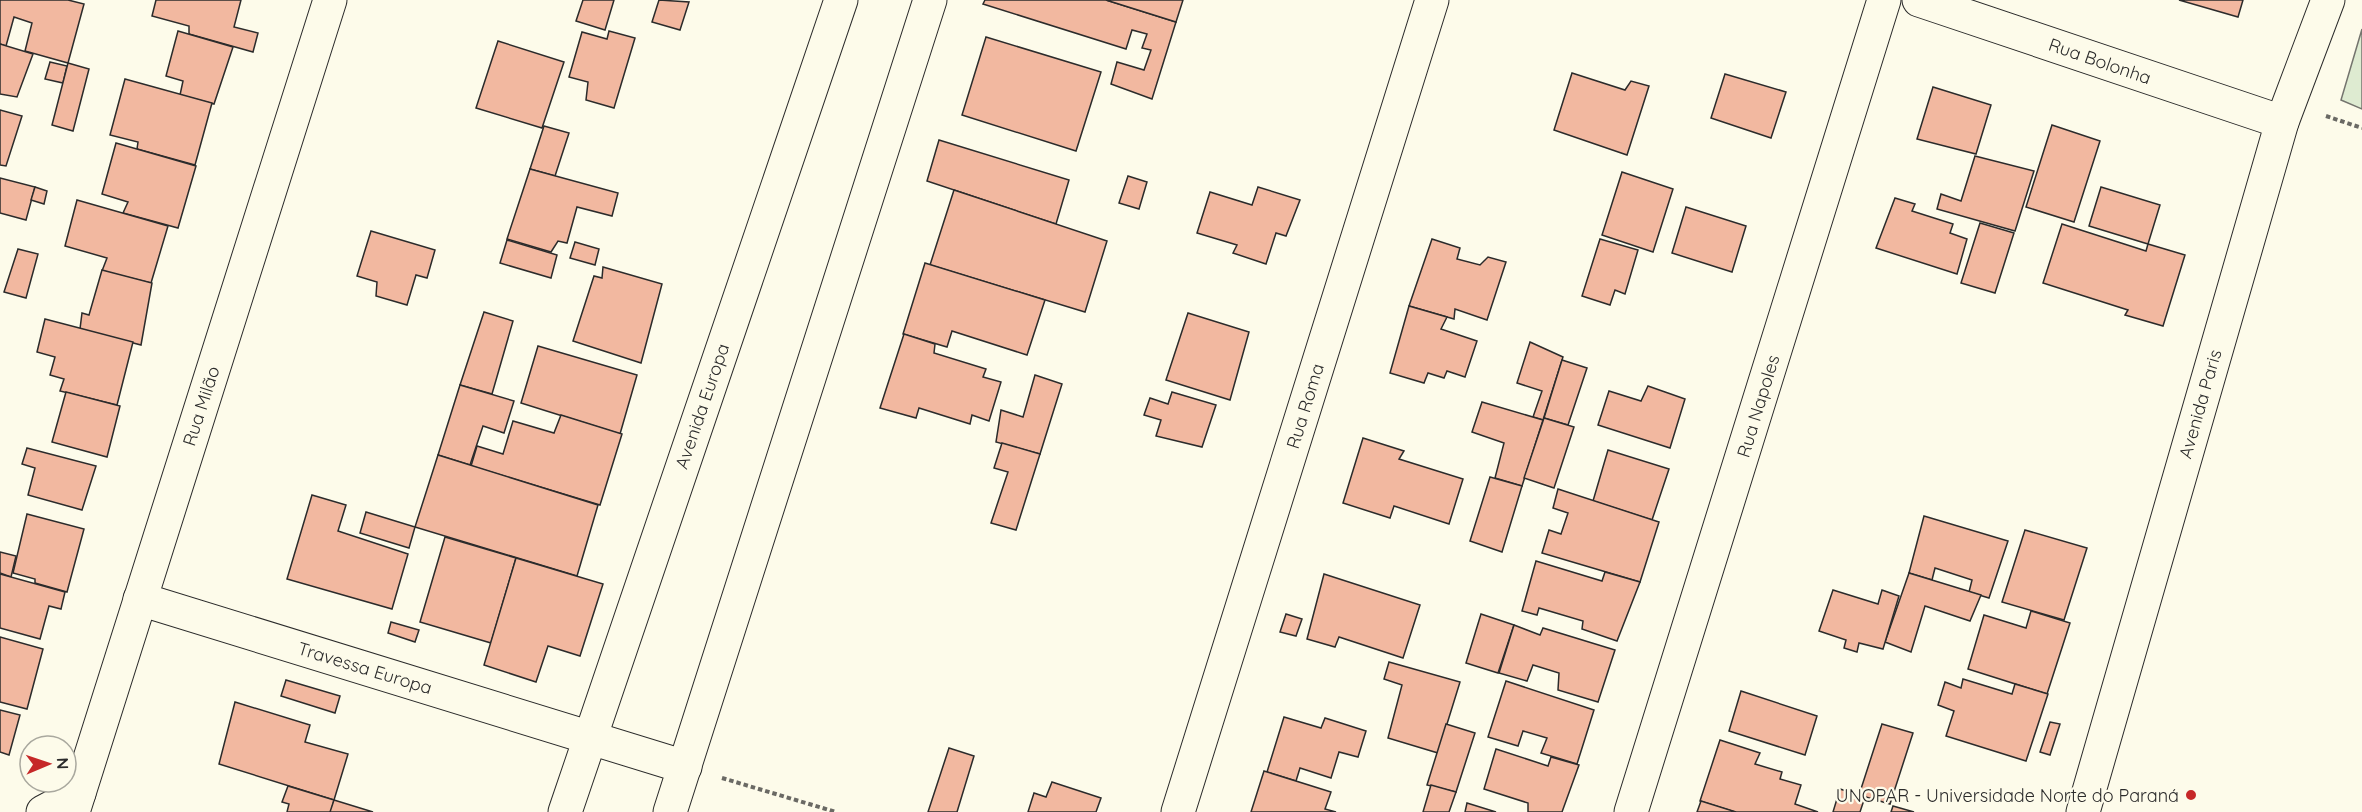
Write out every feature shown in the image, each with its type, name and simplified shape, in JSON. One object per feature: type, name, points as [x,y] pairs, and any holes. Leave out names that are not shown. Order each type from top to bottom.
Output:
[{"type":"street","name":"Rua Milão","points":[[76,802],[330,0]]},
{"type":"street","name":"Avenida Europa","points":[[565,812],[841,0]]},
{"type":"street","points":[[670,812],[930,0]]},
{"type":"street","name":"Rua Roma","points":[[1178,812],[1432,0]]},
{"type":"street","name":"Rua Napoles","points":[[1630,812],[1884,0]]},
{"type":"street","name":"Rua Bolonha","points":[[1919,0],[2282,122]]},
{"type":"street","name":"Avenida Paris","points":[[2083,812],[2282,122],[2328,0]]},
{"type":"street","name":"Travessa Europa","points":[[140,599],[685,767]]},
{"type":"street","points":[[44,812],[76,802]]},
{"type":"path","points":[[685,767],[836,812]]},
{"type":"green space","points":[[2362,29],[2362,109],[2341,100]]},
{"type":"building","points":[[0,0],[68,0],[84,4],[68,63],[25,51],[32,23],[14,17],[6,46],[0,44]]},
{"type":"building","points":[[156,0],[241,0],[234,27],[258,33],[253,52],[189,34],[189,26],[152,16]]},
{"type":"building","points":[[583,0],[614,0],[605,30],[576,21]]},
{"type":"building","points":[[659,0],[689,2],[680,30],[652,22]]},
{"type":"building","points":[[985,0],[1106,0],[1176,22],[1152,99],[1111,84],[1117,62],[1144,70],[1151,50],[1142,48],[1147,34],[1132,30],[1126,49],[983,4]]},
{"type":"building","points":[[1106,0],[1183,0],[1176,22]]},
{"type":"building","points":[[2179,0],[2243,0],[2238,17]]},
{"type":"building","points":[[178,31],[233,47],[214,104],[180,95],[183,81],[166,76]]},
{"type":"building","points":[[609,31],[635,38],[614,108],[586,100],[588,82],[569,77],[582,32],[607,39]]},
{"type":"building","points":[[986,37],[1101,72],[1076,151],[962,115]]},
{"type":"building","points":[[498,41],[564,62],[542,128],[476,108]]},
{"type":"building","points":[[0,44],[33,54],[17,97],[0,94]]},
{"type":"building","points":[[50,62],[67,66],[63,83],[45,79]]},
{"type":"building","points":[[68,63],[89,69],[73,131],[52,125]]},
{"type":"building","points":[[1572,73],[1625,90],[1631,81],[1649,86],[1627,155],[1554,130]]},
{"type":"building","points":[[1725,74],[1786,92],[1771,138],[1711,118]]},
{"type":"building","points":[[125,79],[212,103],[195,165],[137,149],[138,142],[110,135]]},
{"type":"building","points":[[1933,87],[1991,105],[1976,154],[1917,139]]},
{"type":"building","points":[[0,110],[22,116],[6,166],[0,165]]},
{"type":"building","points":[[2052,125],[2100,141],[2074,222],[2026,207]]},
{"type":"building","points":[[544,126],[569,133],[555,176],[530,169]]},
{"type":"building","points":[[939,140],[1069,180],[1056,224],[927,181]]},
{"type":"building","points":[[116,143],[196,166],[178,228],[123,213],[128,202],[102,194]]},
{"type":"building","points":[[1975,156],[2034,171],[2015,231],[1937,209],[1941,194],[1961,201]]},
{"type":"building","points":[[530,169],[618,193],[612,216],[577,207],[567,243],[558,241],[551,252],[507,239]]},
{"type":"building","points":[[1622,172],[1673,189],[1653,252],[1602,235]]},
{"type":"building","points":[[1128,176],[1147,182],[1139,209],[1119,203]]},
{"type":"building","points":[[0,178],[35,187],[26,220],[0,213]]},
{"type":"building","points":[[35,187],[47,191],[44,204],[31,200]]},
{"type":"building","points":[[1258,187],[1300,200],[1286,236],[1276,233],[1266,264],[1233,253],[1237,245],[1197,233],[1210,192],[1252,205]]},
{"type":"building","points":[[2101,187],[2160,205],[2148,244],[2089,226]]},
{"type":"building","points":[[954,190],[1107,241],[1085,312],[930,265]]},
{"type":"building","points":[[1895,198],[1915,204],[1912,211],[1953,224],[1950,233],[1967,239],[1957,274],[1876,248]]},
{"type":"building","points":[[77,200],[168,226],[151,283],[102,271],[107,258],[65,246]]},
{"type":"building","points":[[1686,207],[1746,226],[1732,272],[1672,253]]},
{"type":"building","points":[[1980,223],[2014,233],[1995,293],[1961,283]]},
{"type":"building","points":[[2062,224],[2146,251],[2148,244],[2185,255],[2163,326],[2125,315],[2128,310],[2043,283]]},
{"type":"building","points":[[371,231],[435,250],[427,278],[416,275],[407,305],[376,296],[377,282],[357,276]]},
{"type":"building","points":[[1432,239],[1460,248],[1457,259],[1480,265],[1488,257],[1506,262],[1487,320],[1455,309],[1454,319],[1409,306]]},
{"type":"building","points":[[1600,239],[1638,250],[1625,294],[1615,290],[1610,305],[1582,296]]},
{"type":"building","points":[[507,240],[557,255],[551,278],[500,263]]},
{"type":"building","points":[[575,242],[599,249],[595,265],[570,258]]},
{"type":"building","points":[[18,249],[38,254],[26,298],[4,292]]},
{"type":"building","points":[[925,263],[1045,300],[1027,355],[952,331],[947,347],[903,334]]},
{"type":"building","points":[[603,267],[662,284],[641,363],[573,341],[594,276],[602,278]]},
{"type":"building","points":[[102,270],[152,283],[141,345],[80,329],[82,313],[89,315]]},
{"type":"building","points":[[1409,306],[1447,317],[1441,329],[1477,341],[1465,377],[1447,371],[1444,378],[1428,373],[1424,383],[1390,373]]},
{"type":"building","points":[[484,312],[513,321],[492,394],[460,385]]},
{"type":"building","points":[[1188,313],[1249,332],[1230,400],[1166,380]]},
{"type":"building","points":[[45,319],[133,342],[117,405],[60,391],[64,379],[50,375],[55,357],[37,352]]},
{"type":"building","points":[[904,334],[935,344],[934,353],[986,369],[983,377],[1001,382],[989,421],[972,415],[970,424],[919,408],[916,418],[880,408]]},
{"type":"building","points":[[1530,342],[1563,357],[1543,420],[1533,417],[1542,391],[1517,383]]},
{"type":"building","points":[[538,346],[637,375],[620,434],[521,403]]},
{"type":"building","points":[[1562,360],[1587,368],[1568,425],[1544,418]]},
{"type":"building","points":[[1035,375],[1062,384],[1040,454],[996,442],[1001,410],[1023,417]]},
{"type":"building","points":[[460,385],[514,401],[504,433],[483,426],[470,465],[438,455]]},
{"type":"building","points":[[1648,386],[1685,399],[1670,448],[1598,425],[1609,391],[1641,401]]},
{"type":"building","points":[[66,392],[120,406],[107,457],[52,442]]},
{"type":"building","points":[[1172,392],[1216,405],[1202,447],[1156,436],[1161,420],[1144,415],[1150,398],[1168,404]]},
{"type":"building","points":[[1482,402],[1543,420],[1522,486],[1495,478],[1504,443],[1472,432]]},
{"type":"building","points":[[561,415],[622,434],[600,505],[471,466],[477,446],[503,454],[513,421],[554,433]]},
{"type":"building","points":[[1544,418],[1574,427],[1554,488],[1524,478]]},
{"type":"building","points":[[1363,438],[1404,451],[1399,459],[1463,479],[1449,524],[1394,506],[1390,518],[1343,503]]},
{"type":"building","points":[[1002,443],[1040,454],[1016,530],[991,523],[1008,472],[994,468]]},
{"type":"building","points":[[27,448],[96,466],[82,510],[28,495],[35,468],[22,464]]},
{"type":"building","points":[[1608,450],[1669,469],[1652,520],[1593,501]]},
{"type":"building","points":[[438,455],[598,505],[577,576],[415,527]]},
{"type":"building","points":[[1490,477],[1522,486],[1502,552],[1470,541]]},
{"type":"building","points":[[1558,489],[1659,522],[1640,582],[1542,553],[1549,530],[1561,534],[1568,513],[1553,508]]},
{"type":"building","points":[[312,495],[346,505],[338,531],[408,554],[392,609],[287,579]]},
{"type":"building","points":[[366,512],[415,527],[409,548],[360,533]]},
{"type":"building","points":[[27,514],[84,529],[67,592],[35,583],[35,579],[13,573]]},
{"type":"building","points":[[1924,516],[2008,541],[1989,598],[1969,592],[1972,580],[1935,568],[1932,580],[1909,573]]},
{"type":"building","points":[[2025,530],[2087,548],[2064,620],[2002,602]]},
{"type":"building","points":[[445,537],[516,558],[491,643],[420,622]]},
{"type":"building","points":[[0,552],[16,556],[11,577],[0,573]]},
{"type":"building","points":[[516,558],[603,584],[580,656],[548,646],[536,682],[484,665]]},
{"type":"building","points":[[1536,561],[1602,581],[1605,572],[1640,582],[1617,641],[1582,629],[1583,621],[1539,608],[1537,615],[1522,611]]},
{"type":"building","points":[[1909,573],[1981,595],[1970,621],[1925,606],[1911,652],[1885,642]]},
{"type":"building","points":[[0,574],[65,592],[61,609],[49,606],[40,639],[0,628]]},
{"type":"building","points":[[1324,574],[1420,605],[1403,658],[1339,637],[1335,647],[1307,639]]},
{"type":"building","points":[[1833,590],[1878,604],[1882,590],[1899,596],[1883,649],[1859,643],[1857,652],[1844,648],[1846,640],[1819,631]]},
{"type":"building","points":[[2031,611],[2070,623],[2047,694],[1968,669],[1984,615],[2026,628]]},
{"type":"building","points":[[1286,614],[1302,619],[1296,636],[1280,632]]},
{"type":"building","points":[[1481,614],[1514,625],[1498,673],[1466,663]]},
{"type":"building","points":[[391,622],[419,630],[415,642],[388,633]]},
{"type":"building","points":[[1514,625],[1540,635],[1543,628],[1615,650],[1598,702],[1558,690],[1559,673],[1533,665],[1527,681],[1499,673]]},
{"type":"building","points":[[0,637],[43,649],[27,709],[0,702]]},
{"type":"building","points":[[1389,662],[1460,682],[1438,753],[1388,738],[1402,685],[1384,679]]},
{"type":"building","points":[[1963,679],[2012,694],[2015,684],[2048,694],[2026,761],[1946,736],[1954,711],[1938,705],[1945,682],[1961,688]]},
{"type":"building","points":[[286,680],[340,696],[335,713],[281,696]]},
{"type":"building","points":[[1506,681],[1594,710],[1577,764],[1541,753],[1547,738],[1523,731],[1518,746],[1488,737]]},
{"type":"building","points":[[1741,691],[1817,716],[1805,755],[1729,731]]},
{"type":"building","points":[[235,702],[310,725],[305,742],[348,754],[334,800],[219,764]]},
{"type":"building","points":[[0,710],[20,715],[9,755],[0,752]]},
{"type":"building","points":[[1284,717],[1321,728],[1325,718],[1366,731],[1358,757],[1339,752],[1331,778],[1300,768],[1296,781],[1267,772]]},
{"type":"building","points":[[2050,722],[2060,724],[2050,755],[2040,752]]},
{"type":"building","points":[[1446,724],[1475,733],[1456,792],[1427,785]]},
{"type":"building","points":[[1882,724],[1913,733],[1890,804],[1859,795]]},
{"type":"building","points":[[1720,740],[1760,753],[1755,764],[1782,772],[1780,779],[1801,785],[1795,804],[1818,812],[1735,812],[1700,801]]},
{"type":"building","points":[[949,748],[974,756],[957,812],[928,812]]},
{"type":"building","points":[[1496,749],[1548,766],[1551,757],[1579,765],[1562,812],[1528,812],[1528,803],[1484,789]]},
{"type":"building","points":[[1264,771],[1331,792],[1325,809],[1336,812],[1251,812]]},
{"type":"building","points":[[1052,782],[1101,798],[1096,812],[1028,812],[1034,793],[1046,797]]},
{"type":"building","points":[[1431,785],[1456,792],[1449,812],[1423,812]]},
{"type":"building","points":[[288,786],[334,800],[331,812],[287,812],[289,804],[282,802]]},
{"type":"building","points":[[1840,789],[1865,797],[1860,812],[1833,812]]},
{"type":"building","points":[[334,800],[373,812],[330,812]]},
{"type":"building","points":[[1701,801],[1736,812],[1697,812]]},
{"type":"building","points":[[1467,803],[1496,812],[1465,812]]},
{"type":"building","points":[[1893,806],[1914,812],[1891,812]]},
{"type":"place","name":"UNOPAR - Universidade Norte do Paraná","points":[[2191,795]]}]
